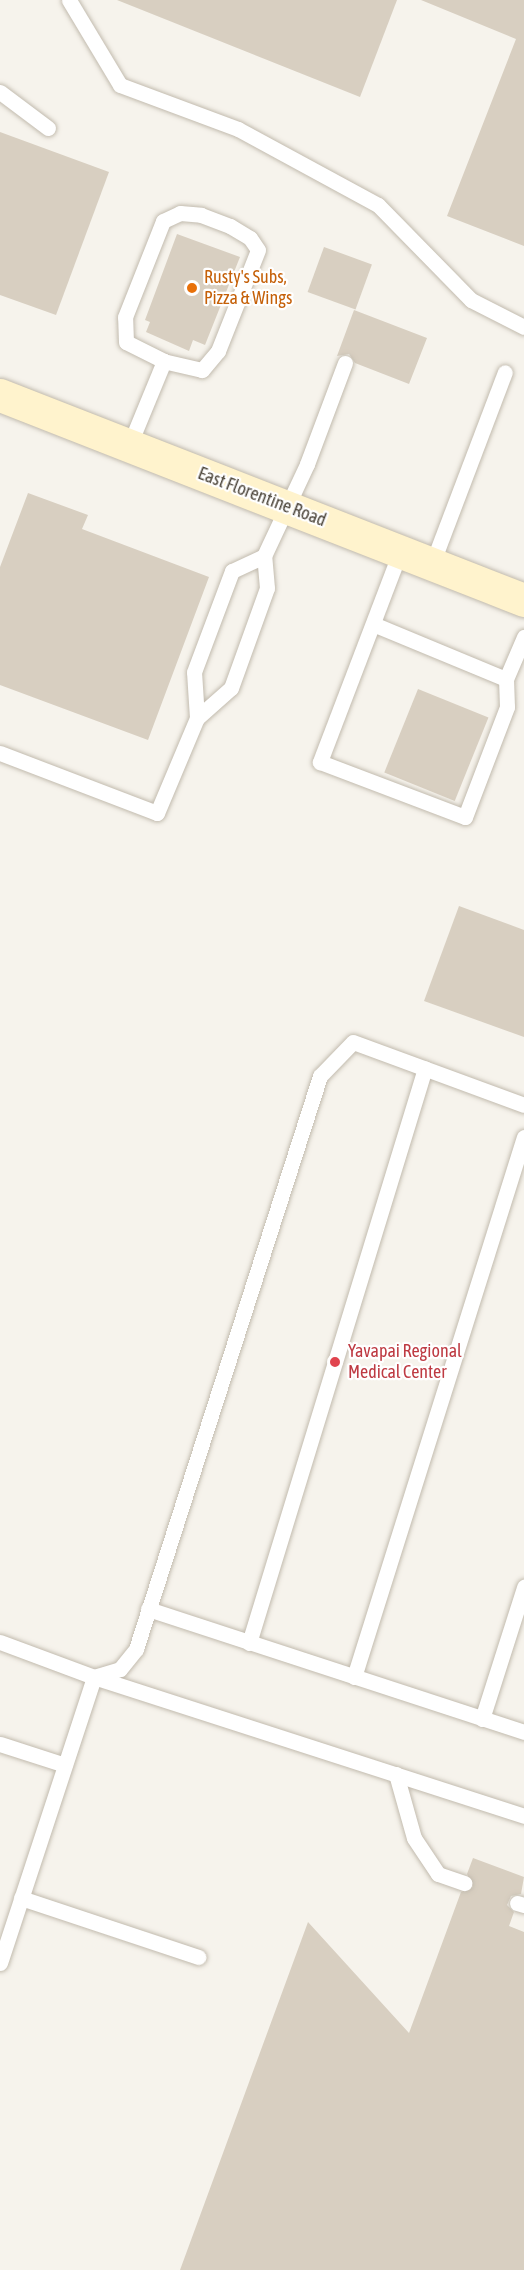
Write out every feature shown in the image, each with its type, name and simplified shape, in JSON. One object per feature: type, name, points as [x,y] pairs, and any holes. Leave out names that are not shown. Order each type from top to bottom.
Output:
[{"type":"street","name":"East Florentine Road","points":[[0,395],[524,600]]},
{"type":"lane","points":[[69,0],[120,86],[238,129],[378,205],[471,300],[524,327]]},
{"type":"lane","points":[[0,92],[48,128]]},
{"type":"lane","points":[[180,213],[201,215],[250,238],[258,250],[218,351],[202,370],[164,361],[126,342],[125,316],[163,221],[180,213]]},
{"type":"lane","points":[[129,446],[164,361]]},
{"type":"lane","points":[[0,753],[157,813],[197,718],[231,688],[267,588],[264,556],[345,363]]},
{"type":"lane","points":[[432,564],[506,372]]},
{"type":"lane","points":[[400,552],[320,762],[465,817],[507,707],[506,679],[524,638]]},
{"type":"lane","points":[[197,718],[194,672],[232,571],[264,556]]},
{"type":"lane","points":[[373,624],[506,679]]},
{"type":"lane","points":[[94,1677],[120,1669],[136,1649],[320,1076],[353,1042],[524,1105]]},
{"type":"lane","points":[[249,1643],[425,1068]]},
{"type":"lane","points":[[354,1677],[524,1137]]},
{"type":"lane","points":[[482,1719],[524,1587]]},
{"type":"lane","points":[[148,1609],[524,1732]]},
{"type":"lane","points":[[0,1642],[94,1677],[524,1816]]},
{"type":"lane","points":[[0,1963],[94,1677]]},
{"type":"lane","points":[[0,1744],[65,1765]]},
{"type":"lane","points":[[396,1774],[414,1838],[438,1874],[464,1883]]},
{"type":"lane","points":[[21,1898],[198,1957]]},
{"type":"building","points":[[117,0],[397,0],[360,97]]},
{"type":"building","points":[[421,0],[524,0],[524,246],[447,216],[516,39]]},
{"type":"building","points":[[0,132],[109,172],[56,315],[0,295]]},
{"type":"building","name":"Rusty's Subs, Pizza & Wings","points":[[177,234],[240,257],[205,345],[193,340],[189,351],[146,332],[150,322],[145,320]]},
{"type":"building","points":[[324,247],[372,264],[356,310],[308,292]]},
{"type":"building","points":[[354,310],[427,338],[409,384],[355,363],[349,354],[337,356]]},
{"type":"building","points":[[28,493],[88,515],[82,529],[209,577],[148,740],[0,685],[0,567]]},
{"type":"building","points":[[418,689],[488,717],[455,801],[384,772]]},
{"type":"building","points":[[459,906],[524,930],[524,1037],[424,1001]]},
{"type":"building","points":[[473,1858],[524,1877],[521,1894],[511,1896],[507,1905],[514,1912],[509,1926],[524,1932],[524,2270],[180,2270],[308,1922],[409,2033],[461,1892],[473,1887],[467,1874]]},
{"type":"place","name":"Rusty's Subs, Pizza & Wings","points":[[192,288]]},
{"type":"place","name":"Yavapai Regional Medical Center","points":[[335,1362]]}]
